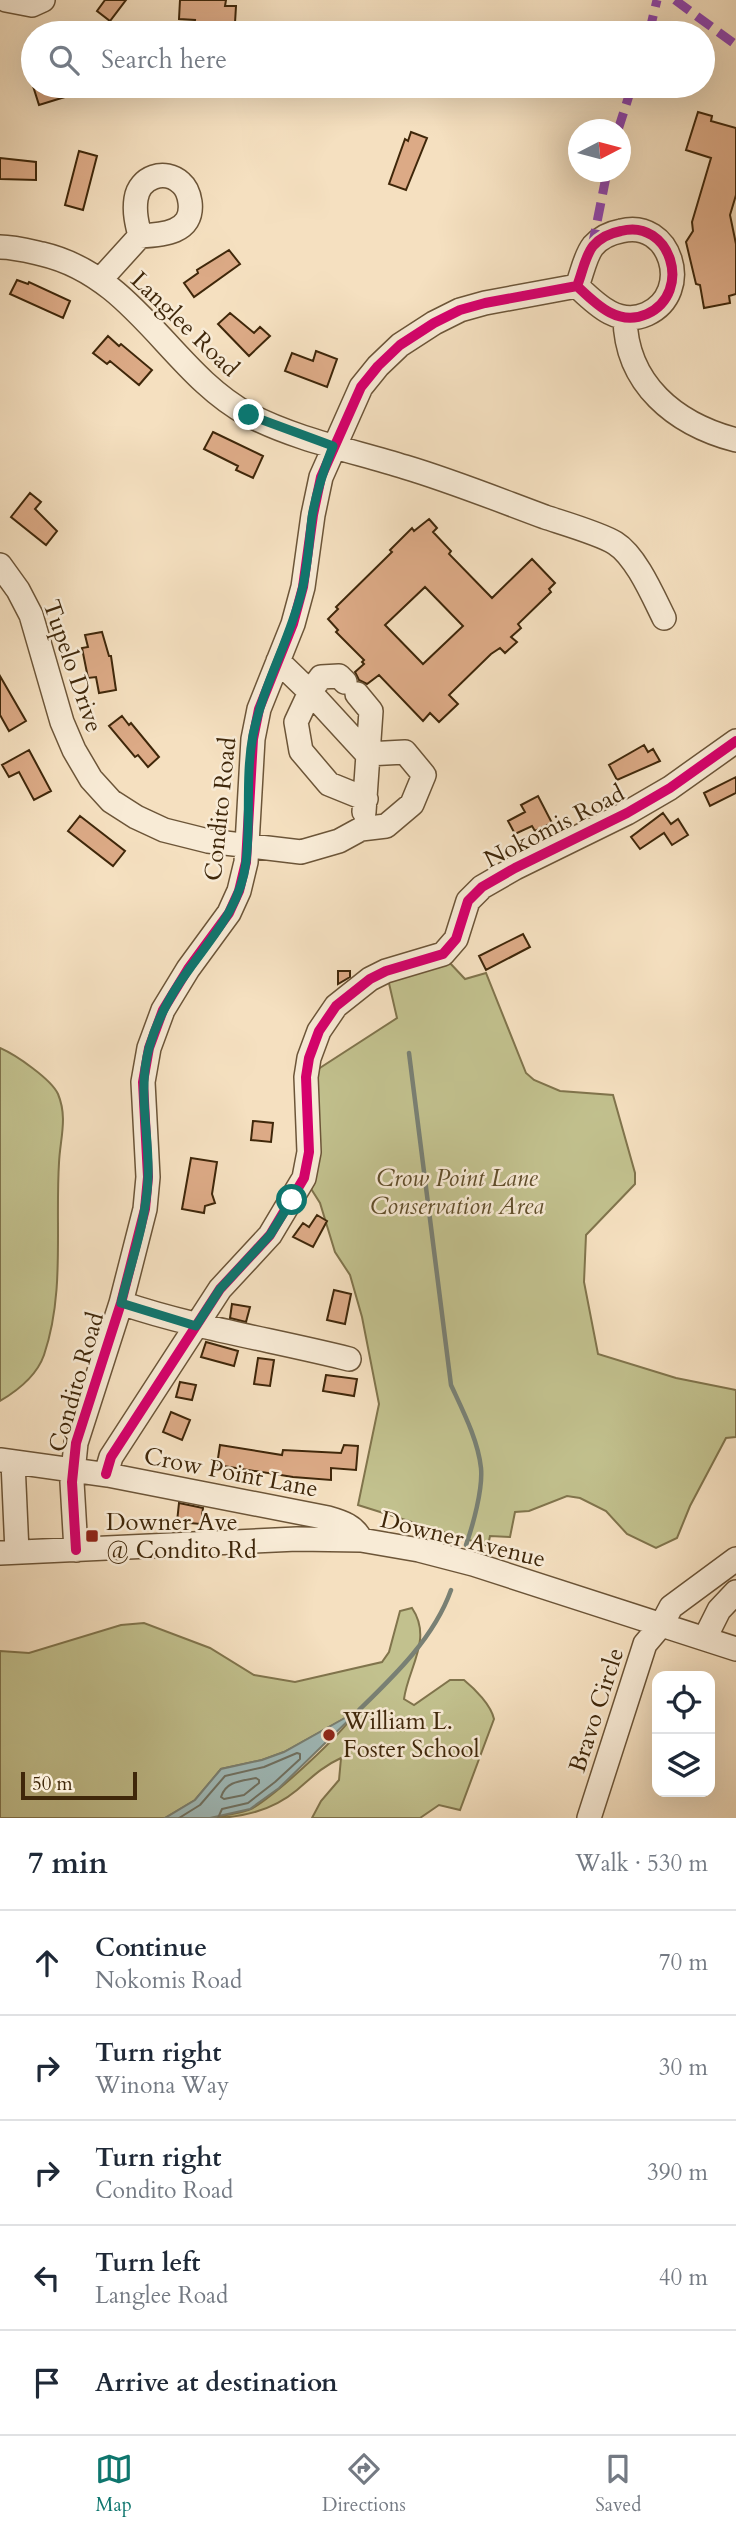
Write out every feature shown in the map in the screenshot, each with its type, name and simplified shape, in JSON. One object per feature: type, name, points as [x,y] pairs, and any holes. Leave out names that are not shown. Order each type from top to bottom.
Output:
[{"type":"street","points":[[6,0],[32,5],[43,0]]},
{"type":"street","points":[[629,229],[646,232],[662,244],[672,263],[673,281],[666,297],[657,308],[644,315],[625,318],[606,312],[577,286],[592,247],[607,234],[629,229]]},
{"type":"street","points":[[101,279],[140,236]]},
{"type":"street","name":"Langlee Road","points":[[0,247],[59,258],[77,264],[101,279],[203,380],[249,415],[333,446],[464,487],[616,543],[640,571],[664,618]]},
{"type":"street","name":"Condito Road","points":[[76,1550],[72,1470],[82,1420],[121,1303],[145,1209],[148,1177],[143,1082],[149,1048],[163,1010],[229,914],[239,891],[246,862],[253,738],[259,709],[293,624],[303,587],[315,502],[333,446],[361,387],[377,366],[400,345],[460,310],[577,286]]},
{"type":"street","points":[[625,318],[625,340],[635,368],[654,394],[680,416],[714,434],[736,440]]},
{"type":"street","name":"Tupelo Drive","points":[[0,565],[18,590],[31,615],[62,722],[74,751],[91,779],[111,801],[136,817],[164,830],[208,841],[301,852],[339,841],[361,829],[386,825],[412,804],[424,775],[405,752],[367,754]]},
{"type":"street","points":[[278,661],[367,754]]},
{"type":"street","points":[[361,829],[366,799],[370,711],[339,677],[321,677],[310,692],[296,722],[301,751],[329,784],[366,799]]},
{"type":"street","name":"Nokomis Road","points":[[106,1474],[111,1457],[220,1289],[270,1235],[304,1178],[309,1152],[306,1077],[309,1058],[313,1043],[336,1006],[348,995],[386,971],[443,954],[456,939],[468,901],[481,887],[515,867],[637,807],[679,782],[736,741]]},
{"type":"street","points":[[121,1303],[196,1326],[349,1359]]},
{"type":"street","points":[[7,1461],[8,1553]]},
{"type":"street","name":"Crow Point Lane","points":[[7,1461],[106,1474],[328,1518],[351,1527],[360,1540]]},
{"type":"street","name":"Downer Avenue","points":[[8,1553],[297,1539],[360,1540],[439,1555],[736,1649]]},
{"type":"street","name":"Bravo Circle","points":[[589,1818],[645,1644],[662,1624],[671,1607],[736,1559]]},
{"type":"street","points":[[705,1638],[719,1610],[736,1592]]},
{"type":"green space","name":"Crow Point Lane Conservation Area","points":[[449,962],[465,979],[486,973],[526,1073],[534,1080],[560,1091],[613,1095],[635,1173],[635,1184],[586,1235],[584,1282],[598,1354],[676,1378],[736,1390],[736,1437],[726,1438],[690,1506],[677,1538],[656,1548],[627,1534],[606,1511],[580,1498],[567,1496],[529,1511],[515,1512],[510,1537],[490,1536],[488,1546],[358,1505],[379,1404],[362,1317],[350,1275],[335,1252],[320,1203],[308,1184],[309,1075],[397,1018],[388,979]]},
{"type":"green space","points":[[0,1048],[48,1081],[58,1094],[63,1120],[58,1187],[57,1284],[51,1332],[37,1369],[20,1387],[0,1401]]},
{"type":"green space","points":[[412,1608],[418,1620],[420,1642],[404,1699],[414,1705],[450,1680],[464,1680],[486,1703],[494,1719],[460,1810],[439,1805],[420,1818],[312,1818],[321,1801],[339,1780],[341,1758],[267,1808],[245,1815],[210,1818],[253,1808],[293,1777],[356,1712],[284,1752],[221,1769],[195,1800],[165,1818],[0,1818],[0,1651],[29,1653],[121,1625],[144,1623],[210,1648],[254,1675],[295,1682],[382,1662],[389,1652],[400,1611]]},
{"type":"water","points":[[359,1710],[279,1788],[250,1809],[210,1818],[165,1818],[195,1800],[221,1769],[284,1752]]},
{"type":"building","points":[[105,0],[126,0],[110,21],[97,11]]},
{"type":"building","points":[[180,0],[226,0],[225,6],[236,6],[235,21],[179,19]]},
{"type":"building","points":[[37,98],[62,98],[39,105]]},
{"type":"building","points":[[698,112],[712,116],[711,121],[736,128],[736,195],[730,215],[736,244],[736,294],[729,296],[730,303],[704,308],[700,285],[696,284],[686,242],[693,231],[692,222],[711,158],[686,150]]},
{"type":"building","points":[[411,132],[427,138],[406,190],[389,184],[405,139],[408,141]]},
{"type":"building","points":[[79,151],[97,156],[83,210],[65,205]]},
{"type":"building","points":[[0,158],[36,162],[36,180],[0,179]]},
{"type":"building","points":[[229,250],[240,264],[194,297],[184,283],[198,273],[197,270]]},
{"type":"building","points":[[17,280],[28,284],[29,282],[70,301],[63,318],[10,294]]},
{"type":"building","points":[[230,313],[254,333],[260,327],[270,336],[249,356],[218,324]]},
{"type":"building","points":[[108,336],[152,370],[139,385],[110,361],[107,364],[93,353]]},
{"type":"building","points":[[316,351],[337,359],[327,387],[285,371],[292,353],[313,361]]},
{"type":"building","points":[[213,432],[263,456],[253,478],[236,470],[238,466],[204,449]]},
{"type":"building","points":[[30,493],[41,502],[35,509],[57,531],[46,545],[11,517]]},
{"type":"building","points":[[429,519],[437,528],[433,532],[451,551],[449,554],[492,598],[532,559],[555,583],[549,589],[551,592],[518,624],[521,628],[511,637],[517,642],[505,653],[500,648],[491,654],[449,695],[458,704],[439,722],[430,713],[423,721],[379,675],[367,684],[359,680],[355,672],[364,664],[364,660],[336,632],[338,630],[328,619],[338,609],[336,607],[392,552],[390,550],[412,528],[414,531]],"holes":[[[425,587],[463,626],[423,664],[385,625]]]},
{"type":"building","points":[[102,632],[111,656],[116,690],[99,693],[96,677],[88,678],[82,648],[88,647],[85,635]]},
{"type":"building","points":[[0,676],[26,721],[9,731],[0,715]]},
{"type":"building","points":[[122,716],[159,757],[148,767],[138,755],[135,757],[109,726]]},
{"type":"building","points":[[644,745],[648,752],[653,749],[660,761],[617,780],[609,765]]},
{"type":"building","points":[[29,750],[51,791],[34,800],[19,772],[9,777],[2,765]]},
{"type":"building","points":[[736,777],[736,793],[710,806],[704,793]]},
{"type":"building","points":[[538,796],[552,823],[535,831],[532,826],[515,834],[508,821],[525,812],[521,805]]},
{"type":"building","points":[[663,813],[671,824],[678,819],[688,835],[672,845],[664,833],[640,849],[631,837]]},
{"type":"building","points":[[80,816],[125,851],[113,866],[68,831]]},
{"type":"building","points":[[523,934],[530,947],[486,970],[479,956]]},
{"type":"building","points":[[338,971],[350,971],[350,977],[338,984]]},
{"type":"building","points":[[253,1121],[273,1123],[271,1142],[251,1140]]},
{"type":"building","points":[[191,1158],[217,1162],[212,1194],[215,1203],[205,1206],[204,1213],[182,1209]]},
{"type":"building","points":[[317,1215],[327,1221],[313,1247],[293,1237],[303,1223],[309,1227]]},
{"type":"building","points":[[334,1290],[351,1294],[345,1324],[327,1320]]},
{"type":"building","points":[[232,1304],[250,1307],[246,1322],[230,1318]]},
{"type":"building","points":[[206,1342],[238,1351],[234,1366],[201,1357]]},
{"type":"building","points":[[258,1358],[274,1360],[270,1386],[254,1384]]},
{"type":"building","points":[[326,1375],[357,1379],[354,1396],[323,1391]]},
{"type":"building","points":[[180,1382],[196,1385],[192,1400],[176,1397]]},
{"type":"building","points":[[171,1412],[190,1420],[182,1440],[163,1432]]},
{"type":"building","points":[[220,1445],[282,1455],[283,1450],[341,1453],[344,1445],[358,1446],[356,1470],[331,1468],[331,1480],[217,1465]]},
{"type":"building","points":[[179,1503],[203,1508],[201,1524],[177,1522]]},
{"type":"waterway","points":[[409,1053],[451,1385],[473,1436],[481,1468],[479,1496],[466,1545]]},
{"type":"waterway","points":[[359,1710],[424,1640],[444,1608],[451,1590]]},
{"type":"marked path","points":[[652,21],[657,0]]},
{"type":"marked path","points":[[675,0],[703,21]]},
{"type":"marked path","points":[[715,30],[736,45]]},
{"type":"marked path","points":[[622,119],[628,98]]},
{"type":"marked path","points":[[592,247],[605,182]]},
{"type":"cycle path","points":[[76,1550],[72,1482],[76,1443],[121,1303],[145,1209],[148,1177],[143,1082],[149,1048],[163,1010],[188,969],[229,913],[239,891],[246,862],[253,739],[259,709],[293,624],[303,587],[321,477],[361,387],[400,345],[434,323],[460,310],[485,303],[577,286],[590,250],[609,234],[638,230],[652,235],[663,246],[670,259],[670,290],[661,304],[647,314],[626,318],[617,316],[608,312],[577,286]]},
{"type":"cycle path","points":[[106,1474],[111,1457],[220,1289],[270,1235],[304,1178],[309,1152],[306,1077],[309,1058],[319,1031],[336,1006],[370,979],[386,971],[443,954],[456,939],[468,901],[482,887],[627,813],[670,788],[736,741]]},
{"type":"place","name":"Downer Ave @ Condito Rd","points":[[92,1536]]},
{"type":"place","name":"William L. Foster School","points":[[329,1735]]},
{"type":"route","points":[[249,415],[333,446],[321,477],[303,587],[293,624],[259,709],[253,738],[246,862],[239,891],[229,914],[163,1010],[149,1048],[143,1082],[148,1177],[145,1209],[121,1303],[196,1326],[220,1289],[270,1235],[292,1200]]}]
